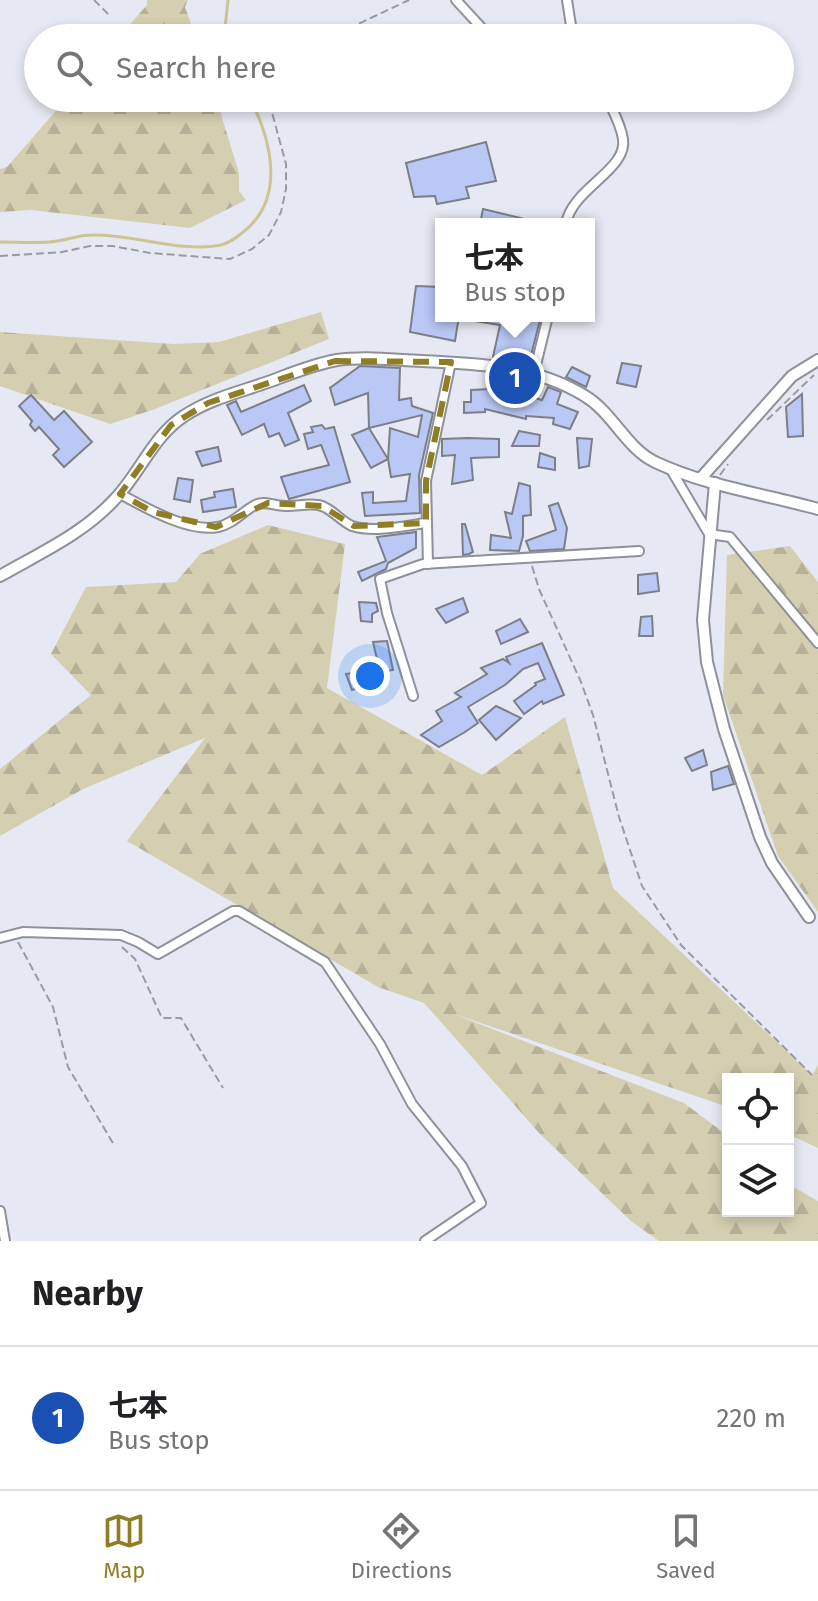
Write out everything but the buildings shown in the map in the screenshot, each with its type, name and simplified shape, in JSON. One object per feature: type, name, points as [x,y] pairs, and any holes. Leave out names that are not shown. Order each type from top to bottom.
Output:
[{"type":"street","points":[[456,0],[478,24]]},
{"type":"street","points":[[567,0],[571,24]]},
{"type":"street","points":[[567,218],[579,196],[618,160],[623,147],[614,112]]},
{"type":"street","points":[[534,373],[547,322]]},
{"type":"street","points":[[0,576],[80,530],[120,494],[171,425],[208,403],[335,361],[362,358],[498,365],[534,373],[587,397],[653,461],[715,483],[818,509]]},
{"type":"street","points":[[701,478],[792,376],[818,360]]},
{"type":"street","points":[[428,564],[426,481],[451,362]]},
{"type":"street","points":[[670,468],[709,534]]},
{"type":"street","points":[[715,483],[703,620],[714,695],[760,837],[772,863],[809,917]]},
{"type":"street","points":[[120,494],[153,512],[192,525],[216,527],[237,519],[256,504],[268,503],[322,506],[354,526],[376,529],[426,523]]},
{"type":"street","points":[[709,534],[730,537],[818,643]]},
{"type":"street","points":[[413,696],[387,613],[380,579],[428,564],[639,551]]},
{"type":"street","points":[[0,938],[23,932],[121,935],[158,954],[233,911],[239,911],[325,962],[380,1044],[412,1104],[462,1166],[481,1203],[425,1241]]},
{"type":"street","points":[[0,1211],[5,1241]]},
{"type":"path","points":[[94,0],[109,15]]},
{"type":"path","points":[[358,24],[409,0]]},
{"type":"path","points":[[0,256],[113,246],[150,253],[230,259],[252,249],[269,235],[281,212],[286,189],[286,164],[272,112]]},
{"type":"path","points":[[767,420],[818,371]]},
{"type":"path","points":[[715,483],[731,461]]},
{"type":"path","points":[[530,559],[539,589],[593,715],[619,817],[642,886],[681,945],[812,1075]]},
{"type":"path","points":[[16,938],[53,1007],[68,1067],[114,1145]]},
{"type":"path","points":[[117,942],[135,959],[162,1018],[181,1018],[223,1088]]},
{"type":"highlighted area","points":[[335,361],[451,362],[426,481],[426,523],[354,526],[322,506],[268,503],[216,527],[153,512],[120,494],[171,425],[208,403]]},
{"type":"green space","points":[[147,0],[188,0],[185,7],[191,24],[130,24],[147,5]]},
{"type":"green space","points":[[55,112],[220,112],[239,173],[239,191],[246,200],[190,228],[31,210],[0,212],[0,169],[7,167]]},
{"type":"green space","points":[[321,312],[329,339],[110,424],[0,386],[0,332],[174,344],[219,342]]},
{"type":"green space","points":[[268,525],[345,544],[327,688],[482,775],[565,717],[613,888],[812,1075],[818,1065],[818,1148],[794,1137],[794,1073],[722,1073],[722,1105],[451,1013],[684,1103],[722,1132],[722,1217],[794,1217],[794,1187],[818,1201],[818,1241],[659,1241],[632,1222],[540,1134],[424,1003],[378,987],[127,841],[205,738],[83,789],[0,836],[0,769],[91,695],[51,654],[86,587],[176,582],[200,554]]},
{"type":"green space","points":[[790,546],[818,582],[818,912],[778,856],[723,695],[727,555]]},
{"type":"waterway","points":[[225,24],[228,0]]},
{"type":"waterway","points":[[0,242],[49,242],[108,235],[206,247],[232,240],[256,219],[270,186],[269,150],[257,112]]},
{"type":"place","name":"七本","points":[[515,378]]}]
